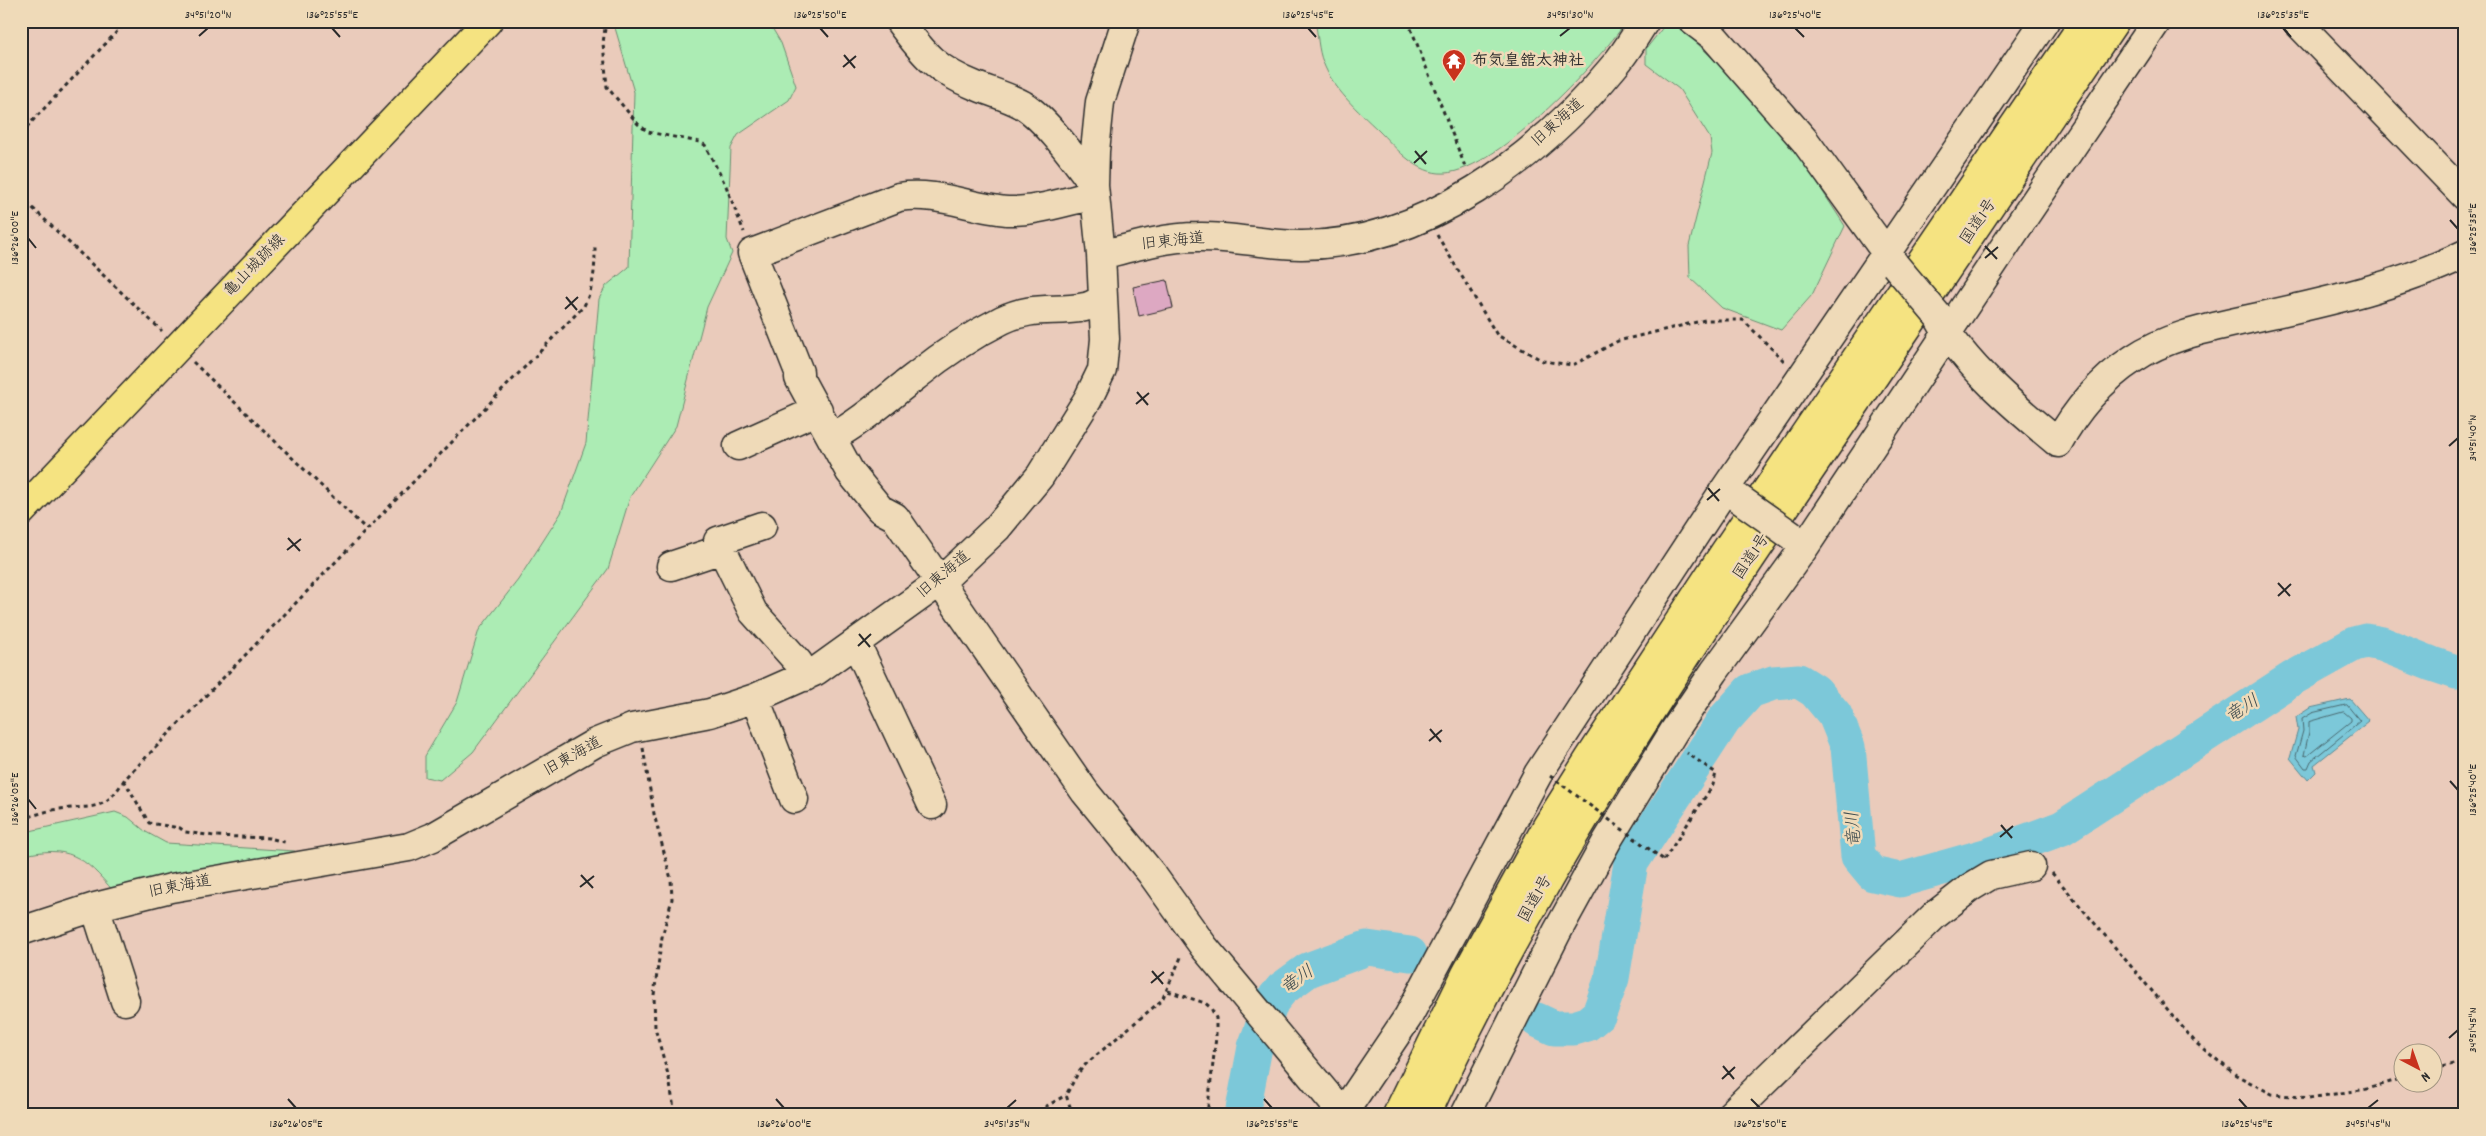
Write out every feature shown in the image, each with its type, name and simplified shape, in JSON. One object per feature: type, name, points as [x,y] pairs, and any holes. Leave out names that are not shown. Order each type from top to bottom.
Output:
[{"type":"main road","name":"亀山城跡線","points":[[21,512],[488,21]]},
{"type":"main road","name":"国道1号","points":[[1397,1115],[1466,974],[1548,826],[1589,759],[1730,545],[2084,21]]},
{"type":"main road","name":"国道1号","points":[[1426,1115],[1450,1062],[1527,914],[1615,765],[1745,567],[2115,21]]},
{"type":"street","points":[[899,21],[925,56],[942,69],[969,83],[1022,104],[1035,115],[1094,190]]},
{"type":"street","points":[[1101,255],[1094,190],[1100,102],[1126,21]]},
{"type":"street","name":"旧東海道","points":[[21,932],[95,907],[171,888],[409,847],[433,837],[594,743],[639,727],[710,713],[755,698],[805,677],[856,643],[940,582],[997,528],[1040,476],[1088,399],[1104,361],[1101,255],[1140,245],[1198,237],[1300,245],[1349,240],[1421,220],[1474,190],[1538,142],[1580,104],[1616,64],[1645,21]]},
{"type":"street","points":[[1693,21],[1713,36],[1805,141],[1891,260],[1942,325],[2006,400],[2058,443],[2069,423],[2108,379],[2133,358],[2148,350],[2201,331],[2372,289],[2405,279],[2465,254]]},
{"type":"street","points":[[1094,190],[1035,208],[1008,211],[937,198],[911,195],[899,197],[752,253],[799,372],[799,378],[833,437],[850,472],[880,509],[896,517],[1079,784],[1151,873],[1194,933],[1249,1002],[1343,1114],[1408,1017],[1538,774],[1731,493],[1807,371],[1891,260],[2045,21]]},
{"type":"street","points":[[1465,1115],[1557,932],[1607,841],[1674,730],[1942,325],[2157,21]]},
{"type":"street","points":[[2296,21],[2465,196]]},
{"type":"street","points":[[833,437],[876,409],[950,351],[1001,320],[1022,312],[1084,307],[1102,300]]},
{"type":"street","points":[[738,446],[818,410]]},
{"type":"street","points":[[1731,493],[1798,542]]},
{"type":"street","points":[[762,526],[718,541],[753,612],[798,662],[805,677]]},
{"type":"street","points":[[671,566],[722,549]]},
{"type":"street","points":[[856,643],[932,805]]},
{"type":"street","points":[[755,698],[794,799]]},
{"type":"street","points":[[1730,1115],[1935,915],[1971,886],[1992,875],[2031,866]]},
{"type":"street","points":[[95,907],[125,1001]]},
{"type":"path","points":[[21,133],[127,21]]},
{"type":"path","points":[[606,21],[603,43],[607,86],[638,124],[648,132],[700,142],[705,146],[726,186],[752,253]]},
{"type":"path","points":[[1408,21],[1474,190]]},
{"type":"path","points":[[1421,220],[1431,226],[1496,335],[1543,361],[1573,365],[1618,341],[1705,320],[1743,320],[1782,361],[1807,371]]},
{"type":"path","points":[[21,819],[59,809],[85,809],[102,804],[116,792],[124,780],[584,306],[592,290],[595,276],[595,247]]},
{"type":"path","points":[[639,727],[654,814],[671,879],[672,899],[662,936],[654,995],[655,1028],[669,1078],[675,1115]]},
{"type":"path","points":[[1550,776],[1664,860],[1713,785],[1716,773],[1680,748]]},
{"type":"path","points":[[124,780],[149,823],[180,828],[186,832],[214,836],[269,838],[294,844]]},
{"type":"path","points":[[2031,866],[2042,861],[2196,1043],[2236,1075],[2272,1094],[2309,1098],[2367,1089],[2394,1081]]},
{"type":"path","points":[[1032,1115],[1066,1094],[1078,1073],[1086,1064],[1162,1000],[1168,991],[1177,965],[1194,933]]},
{"type":"path","points":[[1168,991],[1172,994],[1205,1003],[1211,1008],[1216,1018],[1216,1037],[1206,1115]]},
{"type":"path","points":[[2444,1067],[2465,1061]]},
{"type":"path","points":[[1066,1094],[1073,1115]]},
{"type":"green space","points":[[613,21],[768,21],[781,43],[796,86],[789,100],[738,135],[731,148],[727,239],[732,253],[707,307],[676,426],[630,497],[608,569],[473,752],[440,780],[425,777],[425,756],[457,702],[479,630],[518,580],[561,513],[586,443],[599,299],[606,286],[629,267],[634,92]]},
{"type":"green space","name":"布気皇舘太神社","points":[[1315,21],[1627,21],[1593,63],[1542,114],[1514,138],[1486,157],[1461,170],[1439,173],[1421,168],[1405,157],[1354,107],[1340,90],[1327,72],[1321,57]]},
{"type":"green space","points":[[1664,26],[1679,26],[1754,98],[1786,135],[1845,226],[1812,295],[1781,330],[1722,308],[1690,278],[1689,246],[1712,153],[1710,138],[1679,89],[1646,64],[1646,49]]},
{"type":"green space","points":[[115,812],[128,817],[146,832],[166,843],[295,851],[299,855],[114,892],[93,870],[74,856],[51,852],[21,856],[21,833]]},
{"type":"water","points":[[2350,699],[2369,721],[2314,765],[2316,772],[2308,780],[2290,758],[2298,730],[2296,717],[2310,708]]},
{"type":"building","points":[[1167,280],[1173,308],[1139,316],[1133,287]]},
{"type":"waterway","name":"竜川","points":[[1537,1020],[1554,1028],[1574,1028],[1587,1024],[1599,1014],[1612,978],[1631,863],[1724,720],[1750,691],[1773,683],[1799,681],[1815,691],[1835,715],[1848,747],[1858,856],[1873,874],[1900,880],[1992,854],[2062,828],[2293,678],[2354,644],[2366,641],[2382,644],[2432,664],[2456,672],[2465,672]]},
{"type":"waterway","name":"竜川","points":[[1242,1115],[1255,1047],[1272,1001],[1282,989],[1308,970],[1367,948],[1410,954]]},
{"type":"place","name":"布気皇舘太神社","points":[[1454,82]]}]
